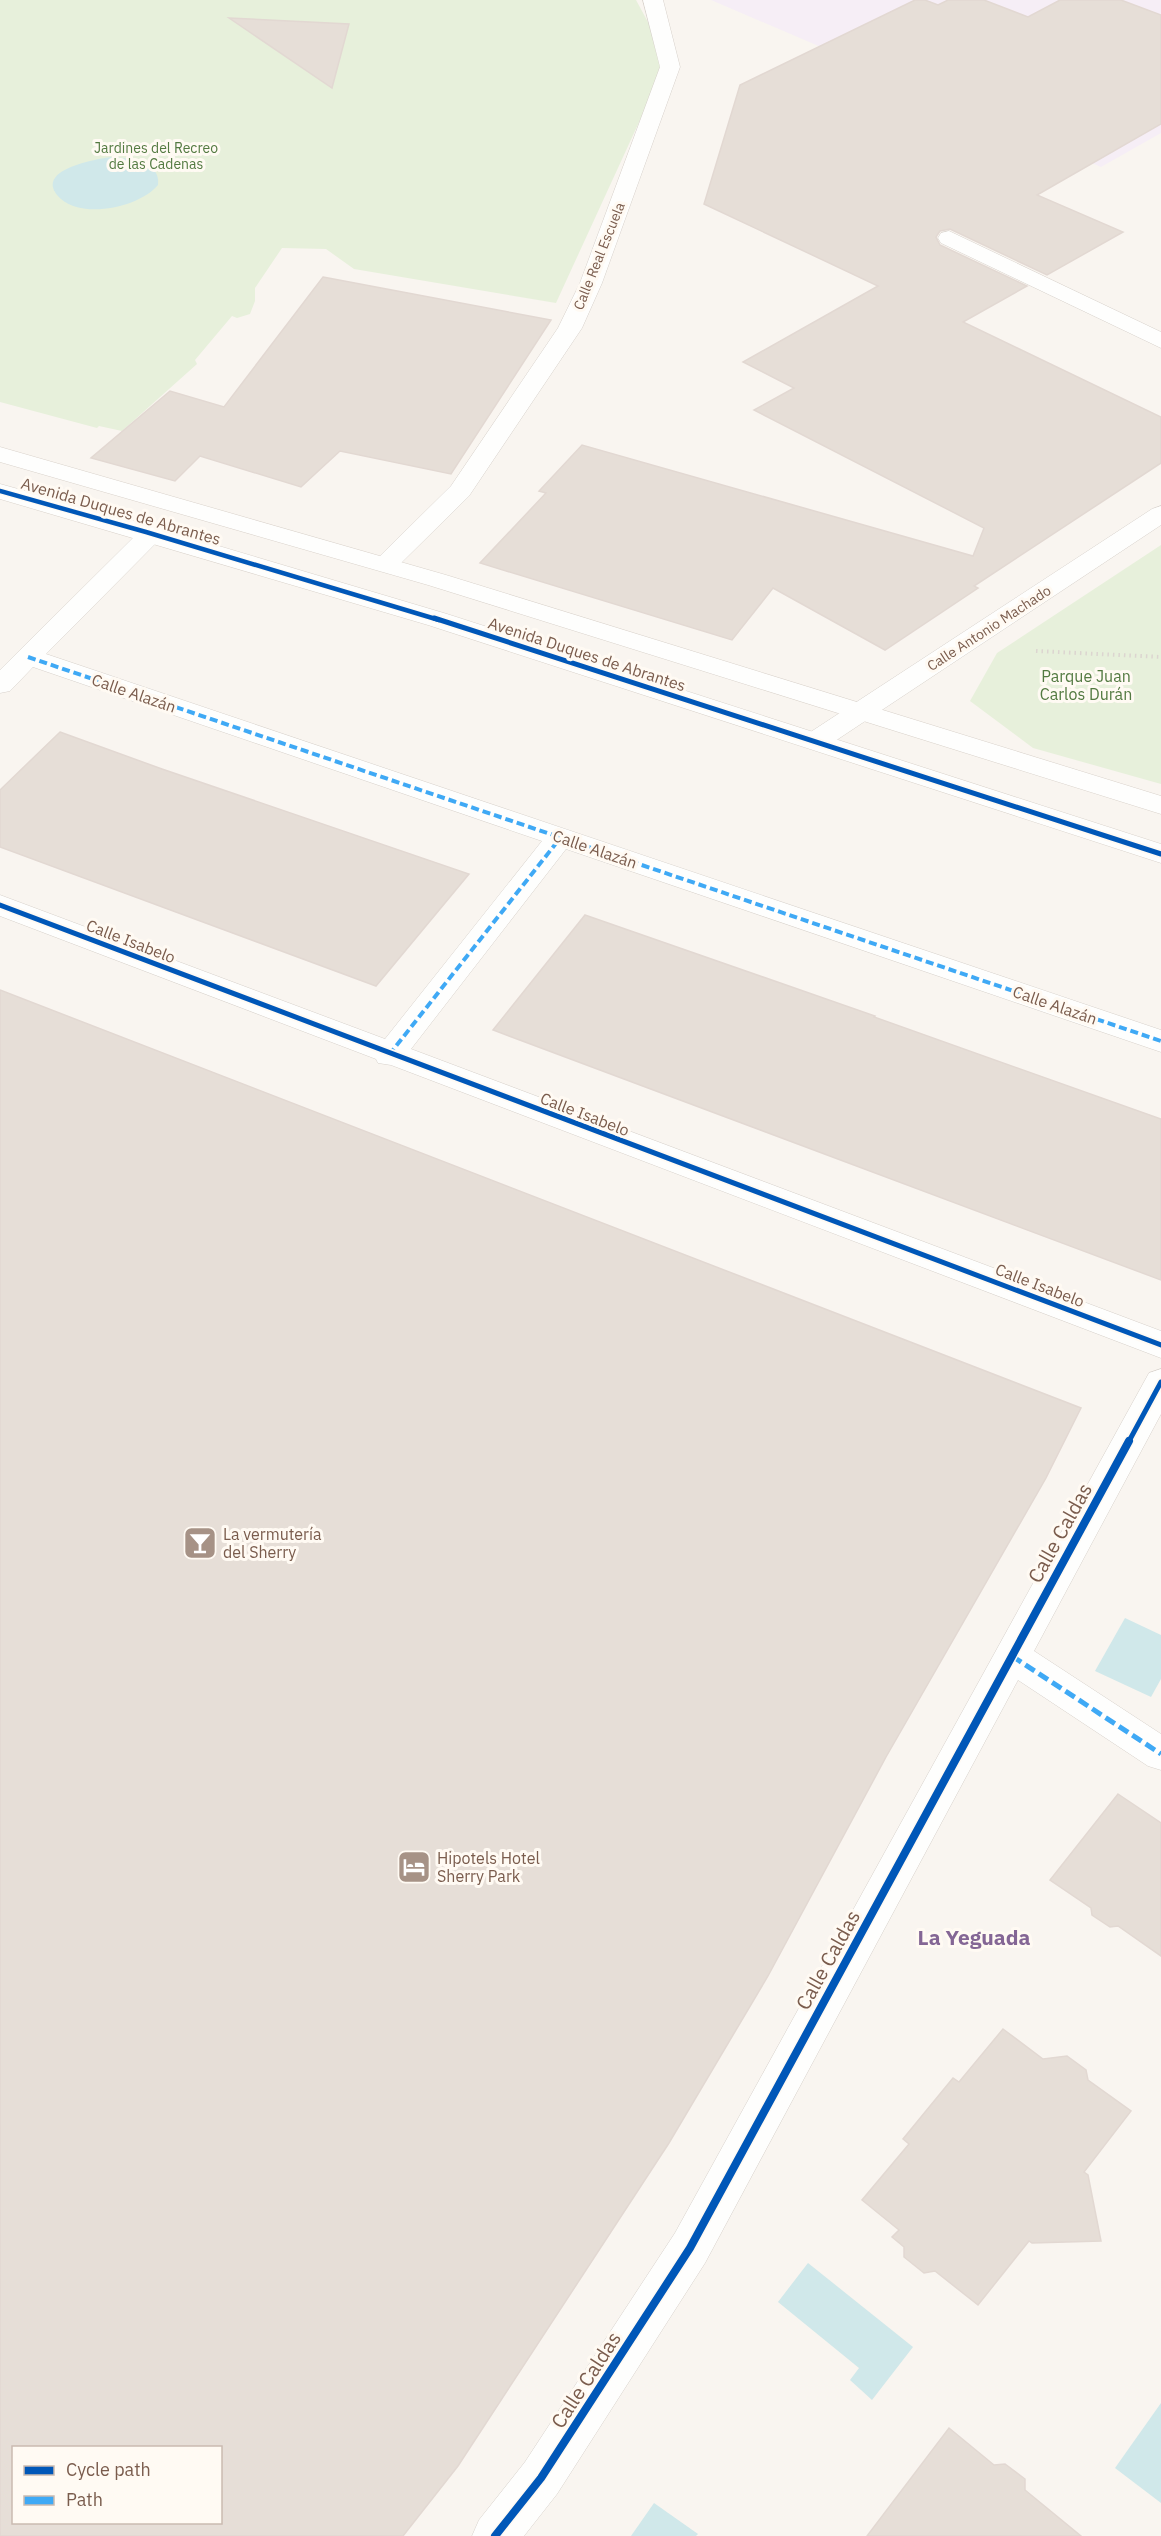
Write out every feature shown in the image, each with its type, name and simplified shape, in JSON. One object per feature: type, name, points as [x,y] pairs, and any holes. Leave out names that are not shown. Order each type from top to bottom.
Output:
[{"type":"street","name":"Calle Real Escuela","points":[[386,564],[460,491],[570,328],[591,284],[670,67],[653,0]]},
{"type":"street","points":[[949,238],[1161,341]]},
{"type":"street","name":"Avenida Duques de Abrantes","points":[[0,454],[183,504],[386,564],[1161,805]]},
{"type":"street","name":"Avenida Duques de Abrantes","points":[[0,491],[153,533],[445,623],[1161,854]]},
{"type":"street","name":"Calle Antonio Machado","points":[[816,741],[1161,514]]},
{"type":"street","points":[[0,685],[153,533]]},
{"type":"street","name":"Calle Alazán","points":[[28,657],[1161,1041]]},
{"type":"street","points":[[389,1055],[561,837]]},
{"type":"street","name":"Calle Isabelo","points":[[0,905],[389,1055],[1161,1345]]},
{"type":"street","name":"Calle Caldas","points":[[495,2536],[540,2478],[690,2248],[1161,1382]]},
{"type":"street","points":[[1012,1656],[1161,1754]]},
{"type":"path","points":[[960,648],[1161,657]]},
{"type":"shaded area","points":[[711,0],[1161,0],[1161,133],[1101,167]]},
{"type":"green space","name":"Jardines del Recreo de las Cadenas","points":[[0,0],[636,0],[668,59],[556,303],[354,269],[326,249],[282,248],[255,288],[255,301],[250,314],[237,318],[232,316],[195,360],[197,364],[122,431],[99,426],[97,428],[0,402]]},
{"type":"green space","name":"Parque Juan Carlos Durán","points":[[1161,545],[1161,784],[1033,748],[970,701],[997,653]]},
{"type":"water","points":[[111,157],[135,160],[149,166],[158,177],[158,185],[137,200],[108,208],[79,208],[67,203],[57,195],[53,186],[55,178],[61,172],[82,163]]},
{"type":"water","points":[[1125,1618],[1161,1635],[1161,1679],[1151,1697],[1095,1671]]},
{"type":"water","points":[[808,2263],[913,2347],[872,2400],[850,2380],[859,2368],[778,2302]]},
{"type":"water","points":[[1161,2403],[1161,2503],[1115,2468]]},
{"type":"water","points":[[654,2503],[698,2534],[696,2536],[631,2536]]},
{"type":"building","points":[[915,0],[925,0],[938,5],[948,0],[984,0],[1028,17],[1060,0],[1121,0],[1161,15],[1161,124],[1037,195],[1123,232],[1047,275],[950,229],[940,231],[936,237],[940,245],[1027,286],[963,322],[1161,417],[1161,463],[974,586],[978,588],[885,650],[773,588],[732,640],[480,563],[546,493],[539,491],[582,445],[973,556],[984,528],[754,410],[794,388],[743,362],[878,286],[704,204],[740,85]]},
{"type":"building","points":[[229,18],[349,24],[332,88]]},
{"type":"building","points":[[323,277],[551,320],[451,474],[340,451],[301,487],[200,456],[175,481],[91,458],[170,391],[224,407]]},
{"type":"building","points":[[60,732],[469,874],[376,986],[0,847],[0,790]]},
{"type":"building","points":[[585,915],[1161,1119],[1161,1280],[493,1030]]},
{"type":"building","name":"Hipotels Hotel Sherry Park","points":[[0,990],[1081,1408],[1046,1478],[886,1757],[768,1976],[669,2143],[458,2466],[403,2536],[0,2536]]},
{"type":"building","points":[[1118,1794],[1161,1823],[1161,1956],[1118,1926],[1110,1927],[1092,1915],[1091,1908],[1050,1880]]},
{"type":"building","points":[[1003,2029],[1043,2059],[1067,2056],[1086,2070],[1088,2080],[1131,2111],[1084,2172],[1088,2175],[1101,2241],[1032,2243],[1029,2241],[978,2305],[935,2271],[924,2273],[904,2257],[904,2247],[892,2237],[899,2230],[862,2200],[909,2144],[903,2139],[953,2078],[959,2082]]},
{"type":"building","points":[[949,2428],[994,2465],[1005,2464],[1025,2479],[1025,2490],[1081,2536],[867,2536]]},
{"type":"marked path","points":[[28,657],[1161,1041]]},
{"type":"marked path","points":[[389,1055],[561,837]]},
{"type":"marked path","points":[[1012,1656],[1161,1754]]},
{"type":"cycle path","points":[[0,491],[292,575],[583,665],[1161,854]]},
{"type":"cycle path","points":[[0,905],[1161,1345]]},
{"type":"cycle path","points":[[495,2536],[541,2478],[690,2248],[1161,1382]]},
{"type":"place","name":"La vermutería del Sherry","points":[[200,1543]]},
{"type":"place","name":"Hipotels Hotel Sherry Park","points":[[414,1867]]},
{"type":"district","name":"La Yeguada","points":[[974,1938]]}]
